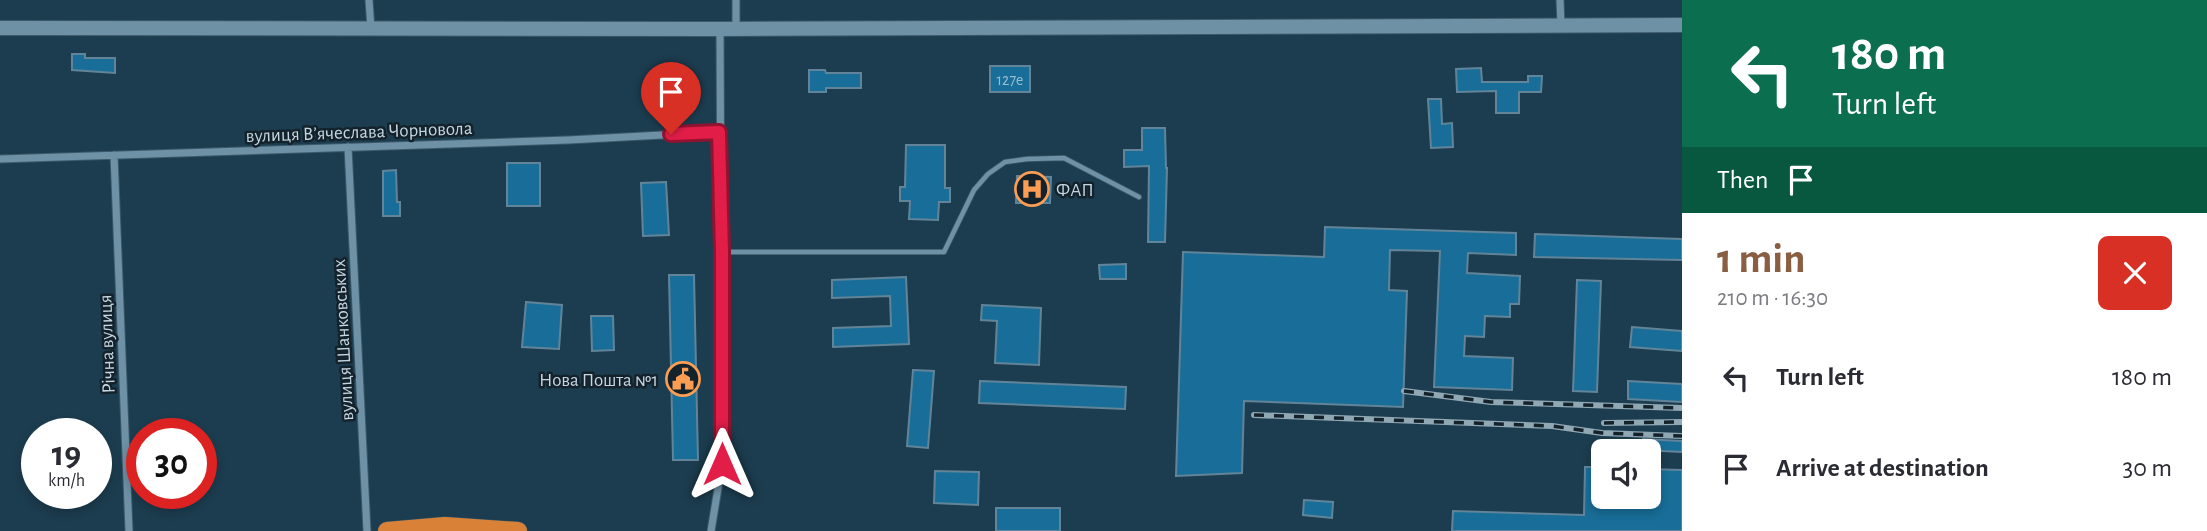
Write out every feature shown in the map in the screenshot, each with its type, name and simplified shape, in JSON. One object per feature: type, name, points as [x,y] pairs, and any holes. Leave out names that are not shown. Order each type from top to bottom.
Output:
[{"type":"highway","points":[[387,531],[445,526],[508,530]]},
{"type":"street","points":[[369,0],[371,29]]},
{"type":"street","points":[[736,0],[736,29]]},
{"type":"street","points":[[1560,0],[1561,25]]},
{"type":"street","points":[[0,28],[736,29],[1682,25]]},
{"type":"street","points":[[711,531],[722,464],[720,29]]},
{"type":"street","name":"вулиця Вʼячеслава Чорновола","points":[[0,159],[719,132]]},
{"type":"street","name":"вулиця Шанковських","points":[[348,147],[367,531]]},
{"type":"street","name":"Річна вулиця","points":[[114,155],[130,531]]},
{"type":"lane","points":[[722,252],[944,253],[974,190],[988,174],[1005,162],[1027,159],[1064,158],[1139,197]]},
{"type":"building","points":[[72,54],[85,54],[85,58],[115,58],[115,73],[72,70]]},
{"type":"building","points":[[990,66],[1030,66],[1030,92],[990,92]]},
{"type":"building","points":[[1481,68],[1482,82],[1528,82],[1528,76],[1542,76],[1541,92],[1519,92],[1519,113],[1496,113],[1496,91],[1457,92],[1456,69]]},
{"type":"building","points":[[809,70],[861,73],[861,88],[826,88],[826,92],[809,92]]},
{"type":"building","points":[[1428,99],[1441,99],[1442,124],[1452,123],[1453,147],[1431,148]]},
{"type":"building","points":[[1142,128],[1165,128],[1165,242],[1148,242],[1149,166],[1124,167],[1124,150],[1142,150]]},
{"type":"building","points":[[906,145],[945,145],[945,188],[950,188],[950,202],[939,202],[938,220],[909,219],[910,201],[900,201],[900,187],[905,187]]},
{"type":"building","points":[[507,163],[540,163],[540,206],[507,206]]},
{"type":"building","points":[[396,170],[400,216],[383,216],[383,171]]},
{"type":"building","points":[[1017,176],[1051,177],[1050,203],[1016,203]]},
{"type":"building","points":[[666,182],[669,235],[643,236],[641,183]]},
{"type":"building","points":[[1325,227],[1516,233],[1516,255],[1468,253],[1467,273],[1520,276],[1519,304],[1510,304],[1510,317],[1485,316],[1484,337],[1465,336],[1464,356],[1513,358],[1512,390],[1434,387],[1440,251],[1390,250],[1389,290],[1407,291],[1403,407],[1244,401],[1242,473],[1176,476],[1183,252],[1324,257]]},
{"type":"building","points":[[1535,234],[1682,239],[1682,260],[1534,257]]},
{"type":"building","points":[[1126,264],[1126,279],[1100,279],[1099,265]]},
{"type":"building","points":[[669,275],[694,275],[698,460],[673,460]]},
{"type":"building","points":[[906,277],[909,344],[833,347],[833,328],[891,326],[890,296],[832,298],[832,280]]},
{"type":"building","points":[[1577,280],[1601,281],[1597,392],[1573,391]]},
{"type":"building","points":[[526,302],[562,305],[559,349],[522,347]]},
{"type":"building","points":[[982,305],[1041,308],[1039,365],[995,363],[997,321],[981,320]]},
{"type":"building","points":[[591,316],[613,316],[614,350],[592,351]]},
{"type":"building","points":[[1632,327],[1682,331],[1682,351],[1630,347]]},
{"type":"building","points":[[913,370],[934,371],[928,448],[907,446]]},
{"type":"building","points":[[980,381],[1126,387],[1125,409],[979,403]]},
{"type":"building","points":[[1628,381],[1682,384],[1682,402],[1628,399]]},
{"type":"building","points":[[1661,440],[1682,441],[1682,452],[1661,451]]},
{"type":"building","points":[[1585,467],[1591,467],[1591,509],[1661,509],[1661,469],[1682,470],[1682,531],[1452,531],[1453,511],[1584,515]]},
{"type":"building","points":[[935,471],[979,472],[978,505],[934,503]]},
{"type":"building","points":[[1304,500],[1333,502],[1332,518],[1303,515]]},
{"type":"building","points":[[996,508],[1060,508],[1060,531],[996,531]]},
{"type":"railway","points":[[1404,391],[1491,402],[1682,408]]},
{"type":"railway","points":[[1254,415],[1552,426],[1602,433],[1682,436]]},
{"type":"railway","points":[[1604,423],[1682,422]]},
{"type":"place","name":"ФАП","points":[[1032,189]]},
{"type":"place","name":"Нова Пошта №1","points":[[683,379]]},
{"type":"route","points":[[671,134],[719,132],[722,464]]}]
